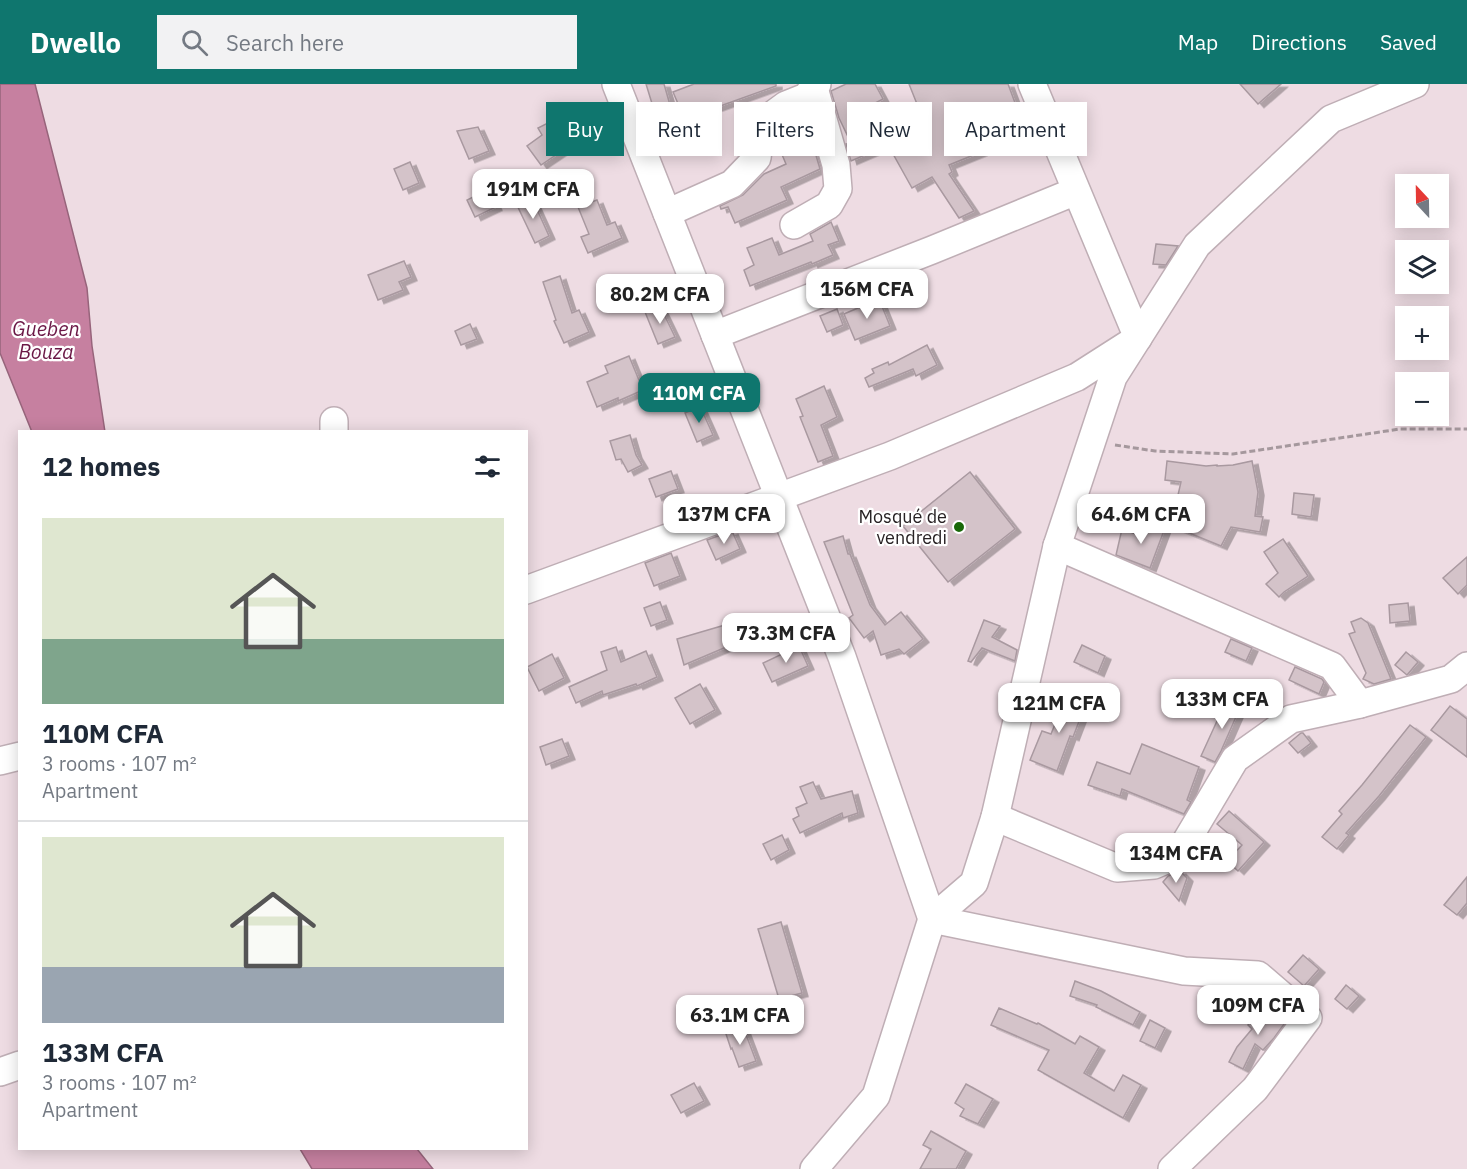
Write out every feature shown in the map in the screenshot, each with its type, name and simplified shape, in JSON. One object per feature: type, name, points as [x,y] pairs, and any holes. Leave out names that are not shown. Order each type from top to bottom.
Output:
[{"type":"street","points":[[616,84],[842,657],[932,919]]},
{"type":"street","points":[[1032,84],[1138,338]]},
{"type":"street","points":[[814,1169],[876,1096],[932,919],[974,883],[995,817],[1057,546],[1113,377],[1197,245],[1331,119],[1415,84]]},
{"type":"street","points":[[667,213],[732,184],[757,158],[760,133],[771,116],[786,105],[806,97],[815,86]]},
{"type":"street","points":[[794,225],[829,205],[838,189],[836,165],[815,86]]},
{"type":"street","points":[[715,335],[1076,191]]},
{"type":"street","points":[[528,589],[890,456],[1077,377],[1138,338]]},
{"type":"street","points":[[1057,546],[1332,666],[1360,704]]},
{"type":"street","points":[[995,817],[1117,868],[1155,865],[1178,855],[1235,759],[1291,719],[1360,704],[1451,679],[1467,666]]},
{"type":"street","points":[[0,761],[18,756]]},
{"type":"street","points":[[932,919],[1184,971],[1258,975],[1308,1018],[1255,1089],[1172,1169]]},
{"type":"street","points":[[0,1072],[18,1066]]},
{"type":"path","points":[[1092,441],[1155,451],[1233,454],[1400,429],[1467,429]]},
{"type":"water","name":"Gueben Bouza","points":[[0,84],[35,84],[87,288],[92,346],[105,430],[31,430],[0,353]]},
{"type":"water","points":[[301,1150],[418,1150],[433,1169],[312,1169]]},
{"type":"building","points":[[646,84],[664,84],[669,102],[652,102]]},
{"type":"building","points":[[694,84],[776,84],[776,86],[722,105],[722,102],[677,102],[673,92]]},
{"type":"building","points":[[846,84],[875,84],[883,99],[877,102],[847,102],[847,135],[831,91]]},
{"type":"building","points":[[909,84],[1008,84],[1015,102],[944,102],[944,156],[971,156],[949,165],[952,172],[949,174],[974,211],[959,218],[932,177],[912,188],[894,156],[932,156],[932,102],[916,102]]},
{"type":"building","points":[[1240,84],[1281,84],[1258,104]]},
{"type":"building","points":[[546,124],[546,156],[554,156],[541,165],[527,146],[542,135],[538,128]]},
{"type":"building","points":[[478,127],[489,151],[469,159],[457,131]]},
{"type":"building","points":[[783,156],[816,156],[820,169],[781,187],[787,200],[735,223],[728,207],[721,209],[720,206],[743,195],[764,174],[786,164]]},
{"type":"building","points":[[850,156],[863,156],[851,161]]},
{"type":"building","points":[[410,162],[419,183],[403,190],[394,169]]},
{"type":"building","points":[[487,190],[496,207],[475,217],[467,200]]},
{"type":"building","points":[[529,196],[549,236],[535,243],[516,203]]},
{"type":"building","points":[[597,200],[607,225],[615,222],[622,238],[588,253],[581,237],[589,234],[578,207]]},
{"type":"building","points":[[831,222],[839,241],[828,245],[833,255],[750,286],[744,270],[754,265],[747,248],[772,238],[779,255],[813,241],[810,234]]},
{"type":"building","points":[[1156,244],[1178,246],[1166,265],[1153,264]]},
{"type":"building","points":[[404,261],[411,277],[399,282],[403,290],[378,300],[368,275]]},
{"type":"building","points":[[560,276],[572,313],[579,310],[589,332],[564,343],[554,321],[556,320],[543,282]]},
{"type":"building","points":[[879,299],[890,326],[855,340],[844,314]]},
{"type":"building","points":[[660,306],[675,337],[658,344],[645,312]]},
{"type":"building","points":[[837,309],[843,325],[827,332],[820,316]]},
{"type":"building","points":[[470,324],[477,339],[461,345],[455,331]]},
{"type":"building","points":[[927,345],[937,365],[916,376],[913,369],[869,387],[865,378],[874,373],[872,369],[888,362],[889,365]]},
{"type":"building","points":[[629,356],[643,390],[597,407],[587,382],[608,373],[605,366]]},
{"type":"building","points":[[824,386],[837,417],[821,425],[833,456],[818,462],[800,417],[803,416],[796,399]]},
{"type":"building","points":[[700,406],[713,435],[697,442],[685,413]]},
{"type":"building","points":[[630,435],[636,455],[642,465],[628,472],[621,459],[616,460],[610,441]]},
{"type":"building","points":[[1167,461],[1217,466],[1252,461],[1258,492],[1255,516],[1263,517],[1260,532],[1231,527],[1221,546],[1177,528],[1184,497],[1178,495],[1181,482],[1165,480]]},
{"type":"building","points":[[671,471],[678,489],[656,497],[649,479]]},
{"type":"building","name":"Mosqué de vendredi","points":[[970,472],[1015,529],[948,582],[903,526]]},
{"type":"building","points":[[1294,493],[1314,495],[1311,517],[1292,514]]},
{"type":"building","points":[[1154,519],[1166,525],[1150,568],[1116,555],[1122,529],[1144,537]]},
{"type":"building","points":[[732,531],[740,549],[716,560],[707,540]]},
{"type":"building","points":[[843,536],[848,554],[850,554],[870,605],[885,625],[901,612],[923,639],[904,654],[899,649],[881,655],[873,631],[864,638],[849,618],[853,615],[824,542]]},
{"type":"building","points":[[1283,539],[1308,576],[1279,597],[1266,584],[1278,573],[1264,552]]},
{"type":"building","points":[[671,553],[680,576],[654,586],[645,563]]},
{"type":"building","points":[[1467,557],[1467,585],[1458,594],[1443,578]]},
{"type":"building","points":[[660,602],[667,620],[651,626],[644,608]]},
{"type":"building","points":[[1408,603],[1410,621],[1390,623],[1389,605]]},
{"type":"building","points":[[1361,618],[1368,623],[1391,679],[1374,684],[1363,679],[1366,673],[1349,634],[1355,632],[1351,622]]},
{"type":"building","points":[[984,620],[1000,626],[992,637],[1017,650],[1015,661],[982,648],[971,662],[968,661]]},
{"type":"building","points":[[725,625],[731,645],[684,665],[677,639]]},
{"type":"building","points":[[1231,639],[1252,648],[1246,661],[1225,652]]},
{"type":"building","points":[[1082,645],[1105,656],[1098,673],[1074,662]]},
{"type":"building","points":[[799,646],[808,666],[772,682],[763,663]]},
{"type":"building","points":[[616,647],[621,662],[646,651],[657,677],[637,686],[636,684],[603,695],[602,691],[576,703],[569,687],[607,670],[601,652]]},
{"type":"building","points":[[1406,652],[1418,662],[1407,675],[1395,665]]},
{"type":"building","points":[[552,654],[564,678],[539,691],[528,666]]},
{"type":"building","points":[[1295,667],[1322,679],[1324,682],[1319,694],[1289,680]]},
{"type":"building","points":[[700,684],[715,710],[690,724],[675,698]]},
{"type":"building","points":[[1068,692],[1085,698],[1079,709],[1083,711],[1073,737],[1070,736],[1057,771],[1030,760],[1042,731],[1051,734]]},
{"type":"building","points":[[1228,697],[1242,703],[1215,762],[1201,756]]},
{"type":"building","points":[[1450,706],[1467,719],[1467,757],[1431,730]]},
{"type":"building","points":[[1410,725],[1426,737],[1346,833],[1349,835],[1337,849],[1322,837],[1342,814],[1339,811]]},
{"type":"building","points":[[1301,733],[1311,743],[1298,753],[1289,743]]},
{"type":"building","points":[[562,739],[569,756],[546,765],[540,747]]},
{"type":"building","points":[[1142,744],[1199,767],[1187,800],[1191,802],[1184,814],[1122,789],[1120,796],[1088,785],[1097,762],[1130,774]]},
{"type":"building","points":[[813,782],[821,799],[852,791],[858,813],[843,818],[842,813],[800,833],[793,819],[799,816],[796,808],[807,803],[800,787]]},
{"type":"building","points":[[1229,811],[1264,842],[1238,871],[1227,861],[1242,845],[1217,824]]},
{"type":"building","points":[[782,835],[789,850],[771,860],[763,844]]},
{"type":"building","points":[[1129,835],[1141,844],[1136,851],[1127,851],[1120,846]]},
{"type":"building","points":[[1180,871],[1187,878],[1179,901],[1163,882],[1168,876]]},
{"type":"building","points":[[1467,877],[1467,903],[1457,915],[1444,905]]},
{"type":"building","points":[[781,922],[802,993],[779,999],[758,929]]},
{"type":"building","points":[[1303,955],[1319,969],[1304,986],[1288,972]]},
{"type":"building","points":[[1075,981],[1101,991],[1140,1012],[1133,1025],[1096,1007],[1097,1005],[1070,996]]},
{"type":"building","points":[[1346,985],[1359,996],[1347,1009],[1335,999]]},
{"type":"building","points":[[1271,1007],[1287,1020],[1274,1038],[1263,1050],[1255,1044],[1243,1069],[1229,1062],[1237,1047],[1252,1029],[1248,1025],[1257,1014],[1262,1018]]},
{"type":"building","points":[[999,1008],[1038,1023],[1075,1044],[1080,1036],[1099,1047],[1084,1073],[1114,1091],[1123,1075],[1141,1085],[1123,1118],[1038,1070],[1049,1050],[991,1025]]},
{"type":"building","points":[[1150,1020],[1165,1028],[1155,1048],[1140,1041]]},
{"type":"building","points":[[742,1024],[756,1061],[739,1067],[725,1031]]},
{"type":"building","points":[[694,1083],[704,1101],[681,1113],[671,1095]]},
{"type":"building","points":[[966,1084],[993,1099],[978,1124],[960,1116],[964,1109],[955,1103]]},
{"type":"building","points":[[931,1131],[966,1151],[956,1169],[920,1169],[931,1149],[923,1145]]},
{"type":"place","name":"Mosqué de vendredi","points":[[959,527]]}]
